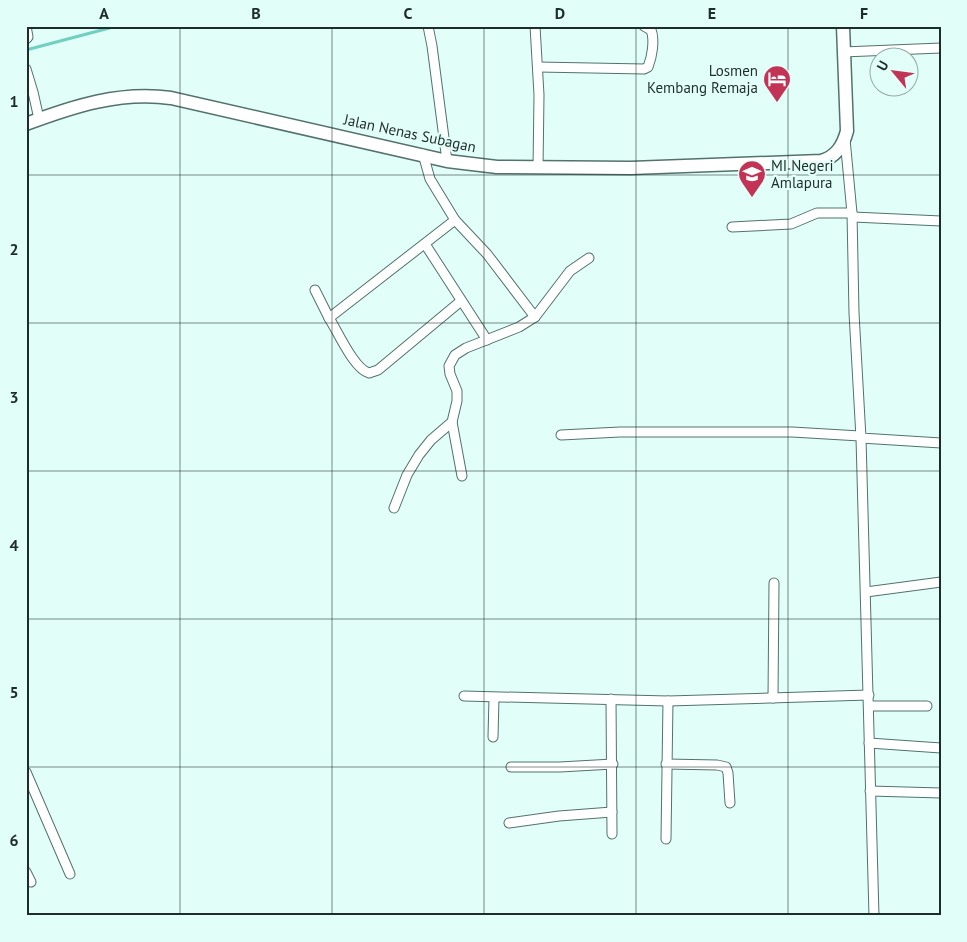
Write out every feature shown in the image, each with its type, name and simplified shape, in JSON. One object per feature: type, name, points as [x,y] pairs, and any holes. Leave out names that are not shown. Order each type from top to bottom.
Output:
[{"type":"main road","points":[[843,26],[847,120],[845,139]]},
{"type":"main road","name":"Jalan Nenas Subagan","points":[[26,124],[91,103],[121,96],[155,96],[423,154],[447,161],[497,167],[538,168],[631,168],[812,162],[826,160],[836,154],[845,139]]},
{"type":"street","points":[[26,26],[28,37],[26,39]]},
{"type":"street","points":[[428,26],[447,161]]},
{"type":"street","points":[[534,26],[538,68],[538,168]]},
{"type":"street","points":[[538,68],[644,69],[648,67],[651,61],[652,43],[651,30],[644,26]]},
{"type":"street","points":[[844,52],[941,48]]},
{"type":"street","points":[[26,69],[39,119]]},
{"type":"street","points":[[845,139],[852,215],[854,312],[861,437],[874,916]]},
{"type":"street","points":[[423,154],[430,179],[455,220],[488,254],[535,317]]},
{"type":"street","points":[[732,227],[791,224],[817,213],[941,221]]},
{"type":"street","points":[[329,318],[455,220]]},
{"type":"street","points":[[425,244],[487,340]]},
{"type":"street","points":[[462,476],[452,422],[457,401],[457,391],[449,370],[451,361],[459,351],[519,327],[535,317],[570,271],[589,258]]},
{"type":"street","points":[[315,290],[352,357],[361,369],[369,373],[378,370],[462,301]]},
{"type":"street","points":[[394,508],[407,475],[419,455],[431,440],[452,422]]},
{"type":"street","points":[[561,435],[639,432],[792,432],[941,443]]},
{"type":"street","points":[[866,592],[941,582]]},
{"type":"street","points":[[773,698],[774,583]]},
{"type":"street","points":[[464,696],[668,701],[869,695]]},
{"type":"street","points":[[493,737],[494,698]]},
{"type":"street","points":[[611,699],[613,764],[612,834]]},
{"type":"street","points":[[666,839],[668,701]]},
{"type":"street","points":[[869,706],[927,706]]},
{"type":"street","points":[[869,743],[941,748]]},
{"type":"street","points":[[511,767],[613,764]]},
{"type":"street","points":[[666,764],[726,767],[730,803]]},
{"type":"street","points":[[26,772],[70,874]]},
{"type":"street","points":[[870,791],[941,793]]},
{"type":"street","points":[[509,823],[559,816],[612,812]]},
{"type":"street","points":[[26,872],[31,882]]},
{"type":"waterway","points":[[26,50],[117,26]]},
{"type":"place","name":"Losmen Kembang Remaja","points":[[777,103]]},
{"type":"place","name":"MI Negeri Amlapura","points":[[752,198]]}]
